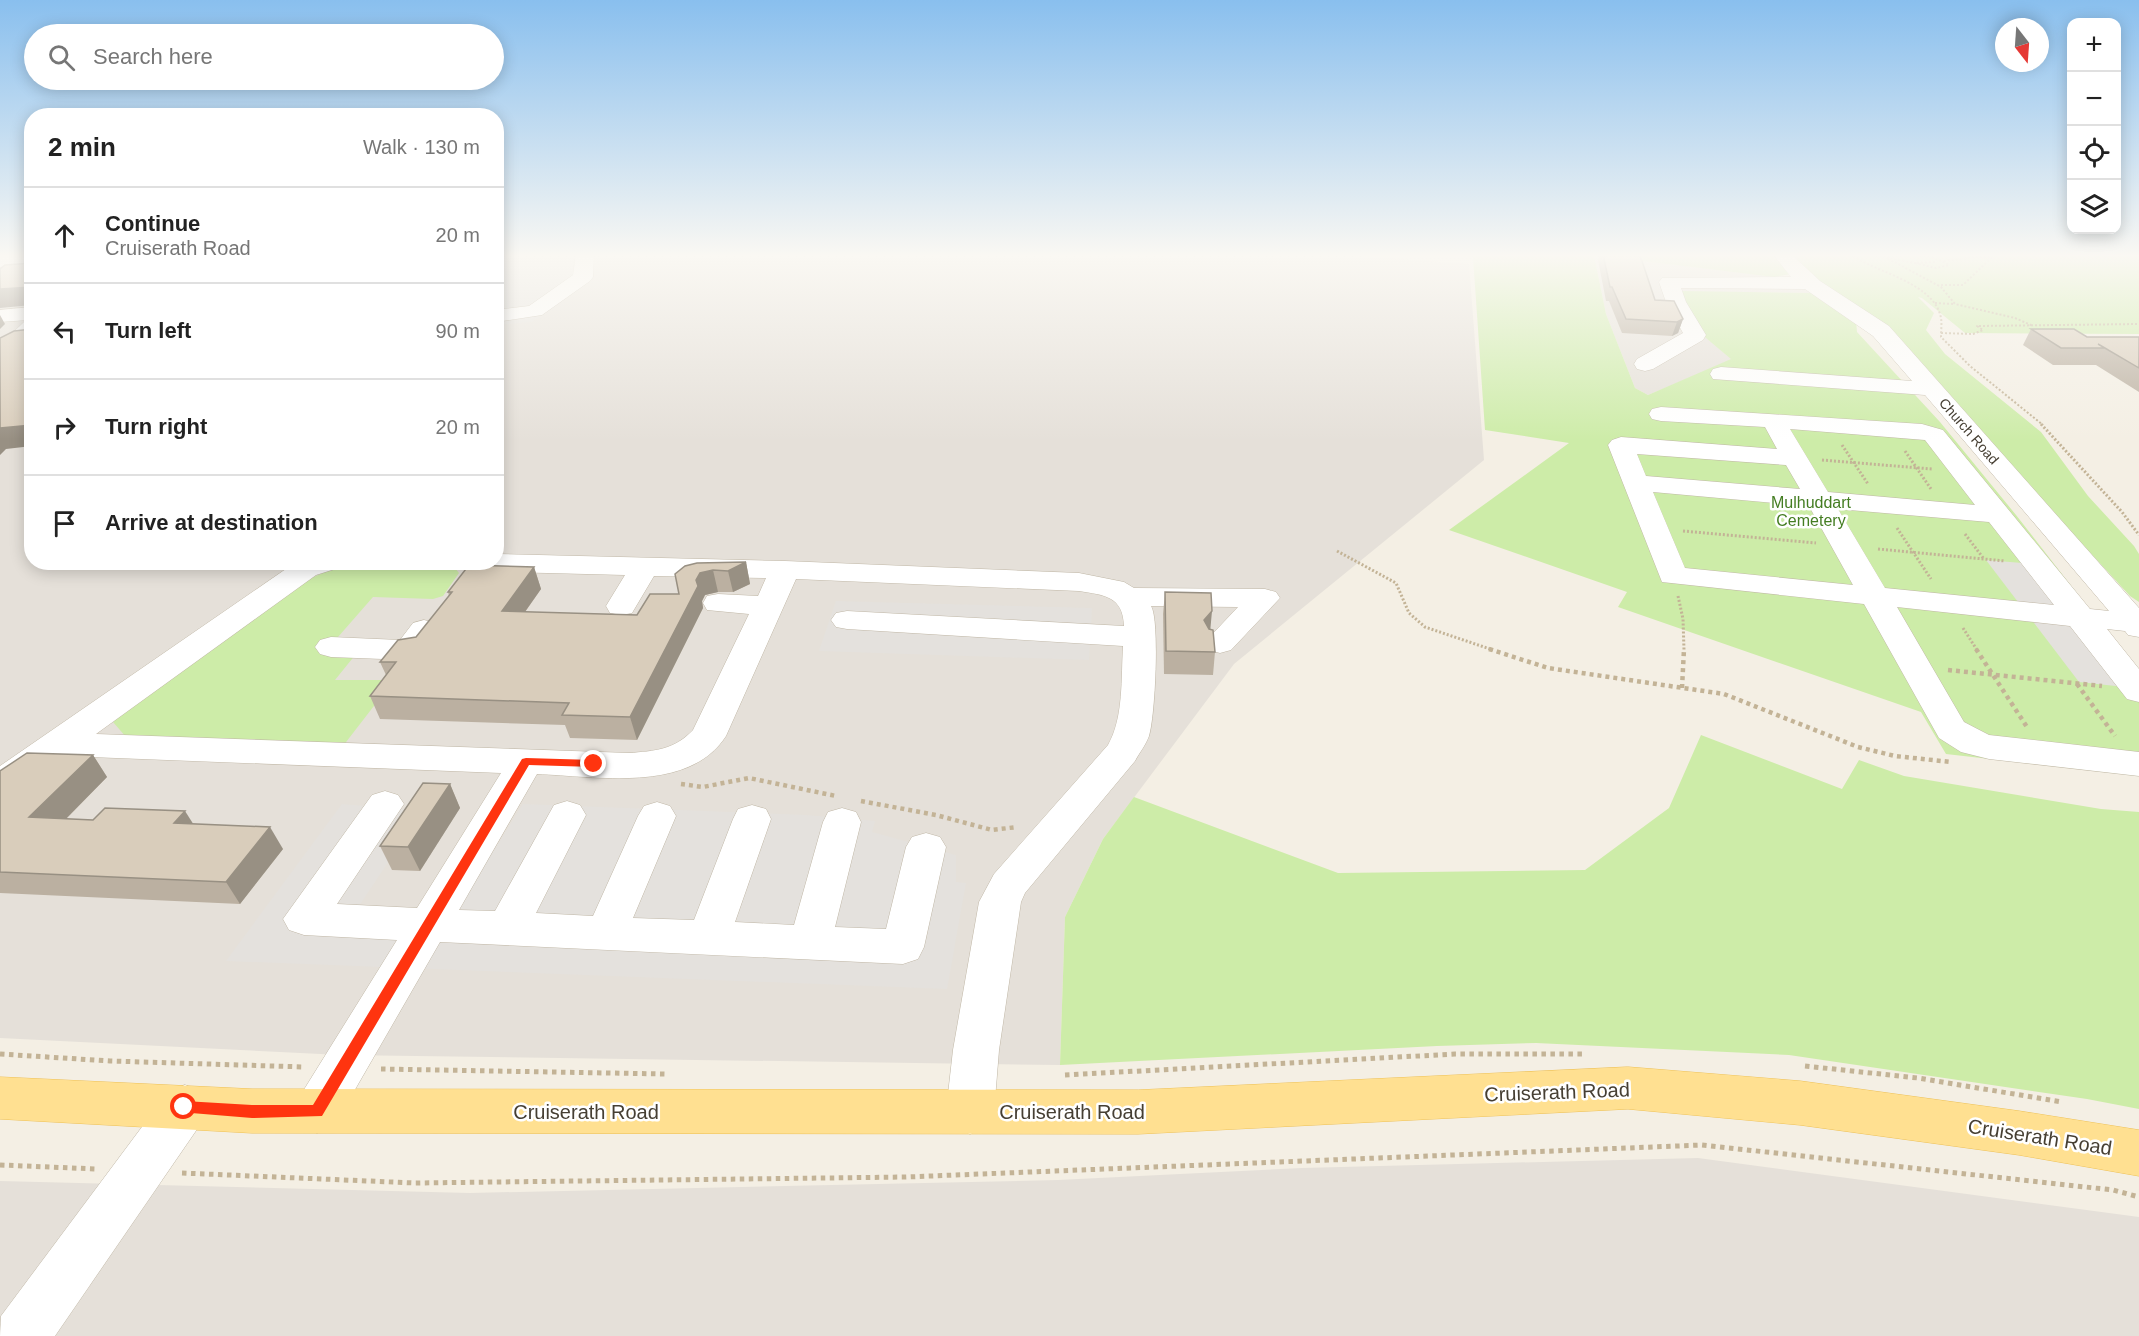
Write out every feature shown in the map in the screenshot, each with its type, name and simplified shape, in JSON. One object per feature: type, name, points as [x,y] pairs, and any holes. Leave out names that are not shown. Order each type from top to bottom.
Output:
[{"type":"main road","name":"Cruiserath Road","points":[[0,1098],[252,1111],[1138,1112],[1628,1088],[1800,1103],[2019,1133],[2139,1153]]},
{"type":"street","points":[[1645,364],[1695,335],[1684,316]]},
{"type":"street","name":"Church Road","points":[[1859,316],[1881,331],[2137,626]]},
{"type":"street","points":[[9,349],[24,333]]},
{"type":"street","points":[[1721,374],[1932,389]]},
{"type":"street","points":[[1661,414],[1928,432],[1937,438],[2000,514],[2139,691]]},
{"type":"street","points":[[1773,420],[1817,498],[1836,545],[1875,596],[1951,730],[1974,744],[2137,763]]},
{"type":"street","points":[[1794,458],[1621,445],[1672,576],[2079,617],[2137,626]]},
{"type":"street","points":[[1636,483],[2000,514]]},
{"type":"street","points":[[504,564],[785,570],[1079,582],[1113,588],[1134,617],[1135,718],[1131,736],[1122,752],[1008,885],[1000,902],[976,1050],[970,1112]]},
{"type":"street","points":[[621,606],[644,567]]},
{"type":"street","points":[[0,784],[305,570]]},
{"type":"street","points":[[331,647],[409,650],[470,570]]},
{"type":"street","points":[[57,744],[629,765],[681,759],[698,749],[708,736],[785,570]]},
{"type":"street","points":[[847,620],[1134,617],[1265,598],[1220,643]]},
{"type":"street","points":[[718,603],[768,606]]},
{"type":"street","points":[[317,1111],[526,761]]},
{"type":"street","points":[[385,804],[304,919],[903,947],[926,847]]},
{"type":"street","points":[[507,928],[567,815]]},
{"type":"street","points":[[606,933],[657,816]]},
{"type":"street","points":[[708,938],[752,819]]},
{"type":"street","points":[[810,942],[842,822]]},
{"type":"street","points":[[21,1336],[184,1107]]},
{"type":"path","points":[[1940,316],[1943,323],[1941,337],[1970,366],[2036,418],[2122,512],[2139,535]]},
{"type":"path","points":[[2008,316],[2033,326]]},
{"type":"path","points":[[1941,333],[1972,334],[1983,330],[1977,326],[2057,327],[2139,324]]},
{"type":"path","points":[[1794,458],[1965,472]]},
{"type":"path","points":[[1654,529],[2038,564]]},
{"type":"path","points":[[1337,551],[1396,583],[1409,613],[1425,627],[1548,668],[1724,694],[1858,747],[1895,756],[1953,763]]},
{"type":"path","points":[[1672,576],[1684,621],[1682,688]]},
{"type":"path","points":[[1916,667],[2139,691]]},
{"type":"path","points":[[2076,684],[2137,763]]},
{"type":"path","points":[[0,1054],[110,1061],[343,1068],[671,1074]]},
{"type":"path","points":[[1056,1075],[1455,1054],[1596,1054]]},
{"type":"path","points":[[1800,1066],[1918,1078],[2074,1105]]},
{"type":"path","points":[[0,1164],[415,1183],[906,1177],[1702,1145],[2113,1190],[2139,1197]]},
{"type":"shaded area","points":[[0,316],[24,316],[24,570],[504,570],[504,316],[1473,316],[1484,460],[1234,664],[1103,839],[1065,917],[1060,1065],[341,1055],[0,1038]]},
{"type":"shaded area","points":[[504,316],[539,316],[531,322],[504,324]]},
{"type":"shaded area","points":[[1607,316],[1715,316],[1700,333],[1731,358],[1730,361],[1648,395],[1635,388]]},
{"type":"shaded area","points":[[1986,560],[2034,564],[2134,688],[2079,682]]},
{"type":"shaded area","points":[[836,601],[1092,608],[1089,660],[819,651]]},
{"type":"shaded area","points":[[342,804],[422,811],[355,912],[452,917],[523,804],[806,815],[875,821],[872,832],[956,855],[956,882],[966,883],[947,989],[226,961]]},
{"type":"shaded area","points":[[1698,1158],[2139,1217],[2139,1336],[0,1336],[0,1181],[470,1193],[1058,1180],[1302,1168]]},
{"type":"green space","name":"Mulhuddart Cemetery","points":[[1477,316],[1607,316],[1635,388],[1648,395],[1731,359],[1700,333],[1692,316],[1851,316],[1856,320],[1857,332],[1940,422],[2139,673],[2139,776],[1946,754],[1921,712],[1618,607],[1627,592],[1449,530],[1569,443],[1485,430]]},
{"type":"green space","name":"Mulhuddart Cemetery","points":[[1868,316],[1932,316],[1926,330],[1945,354],[2041,432],[2088,496],[2139,554],[2139,602],[2130,596],[1878,322]]},
{"type":"green space","name":"Mulhuddart Cemetery","points":[[1945,316],[2139,316],[2139,334],[1965,333]]},
{"type":"green space","points":[[332,570],[457,570],[459,573],[443,596],[433,599],[373,597],[324,653],[356,654],[335,680],[394,680],[343,746],[126,737],[113,722],[126,705],[300,583]]},
{"type":"green space","points":[[1701,735],[1842,789],[1859,760],[1904,776],[2101,809],[2139,812],[2139,1109],[2087,1099],[1789,1055],[1536,1043],[1060,1065],[1065,917],[1103,839],[1134,797],[1338,873],[1585,870],[1669,808]]},
{"type":"building","points":[[1625,316],[1682,316],[1683,319],[1677,322],[1626,319]]},
{"type":"building","points":[[2031,329],[2074,329],[2087,337],[2139,337],[2139,368],[2105,348],[2061,348]]},
{"type":"building","points":[[24,330],[24,426],[0,428],[0,338],[14,331]]},
{"type":"building","points":[[746,562],[728,571],[713,570],[700,573],[696,580],[698,586],[630,717],[562,715],[569,703],[370,696],[396,662],[380,662],[398,640],[416,637],[452,592],[448,592],[465,570],[504,570],[504,566],[534,567],[502,611],[637,615],[650,594],[679,594],[675,574],[685,566],[697,563]]},
{"type":"building","points":[[1165,592],[1211,593],[1212,611],[1204,620],[1209,629],[1213,630],[1215,652],[1166,651]]},
{"type":"building","points":[[27,753],[93,755],[29,817],[93,820],[105,808],[185,811],[174,823],[270,827],[226,882],[0,872],[0,771]]},
{"type":"building","points":[[423,783],[450,784],[408,847],[380,846]]},
{"type":"route","points":[[184,1107],[252,1111],[317,1111],[526,761],[594,764]]}]
